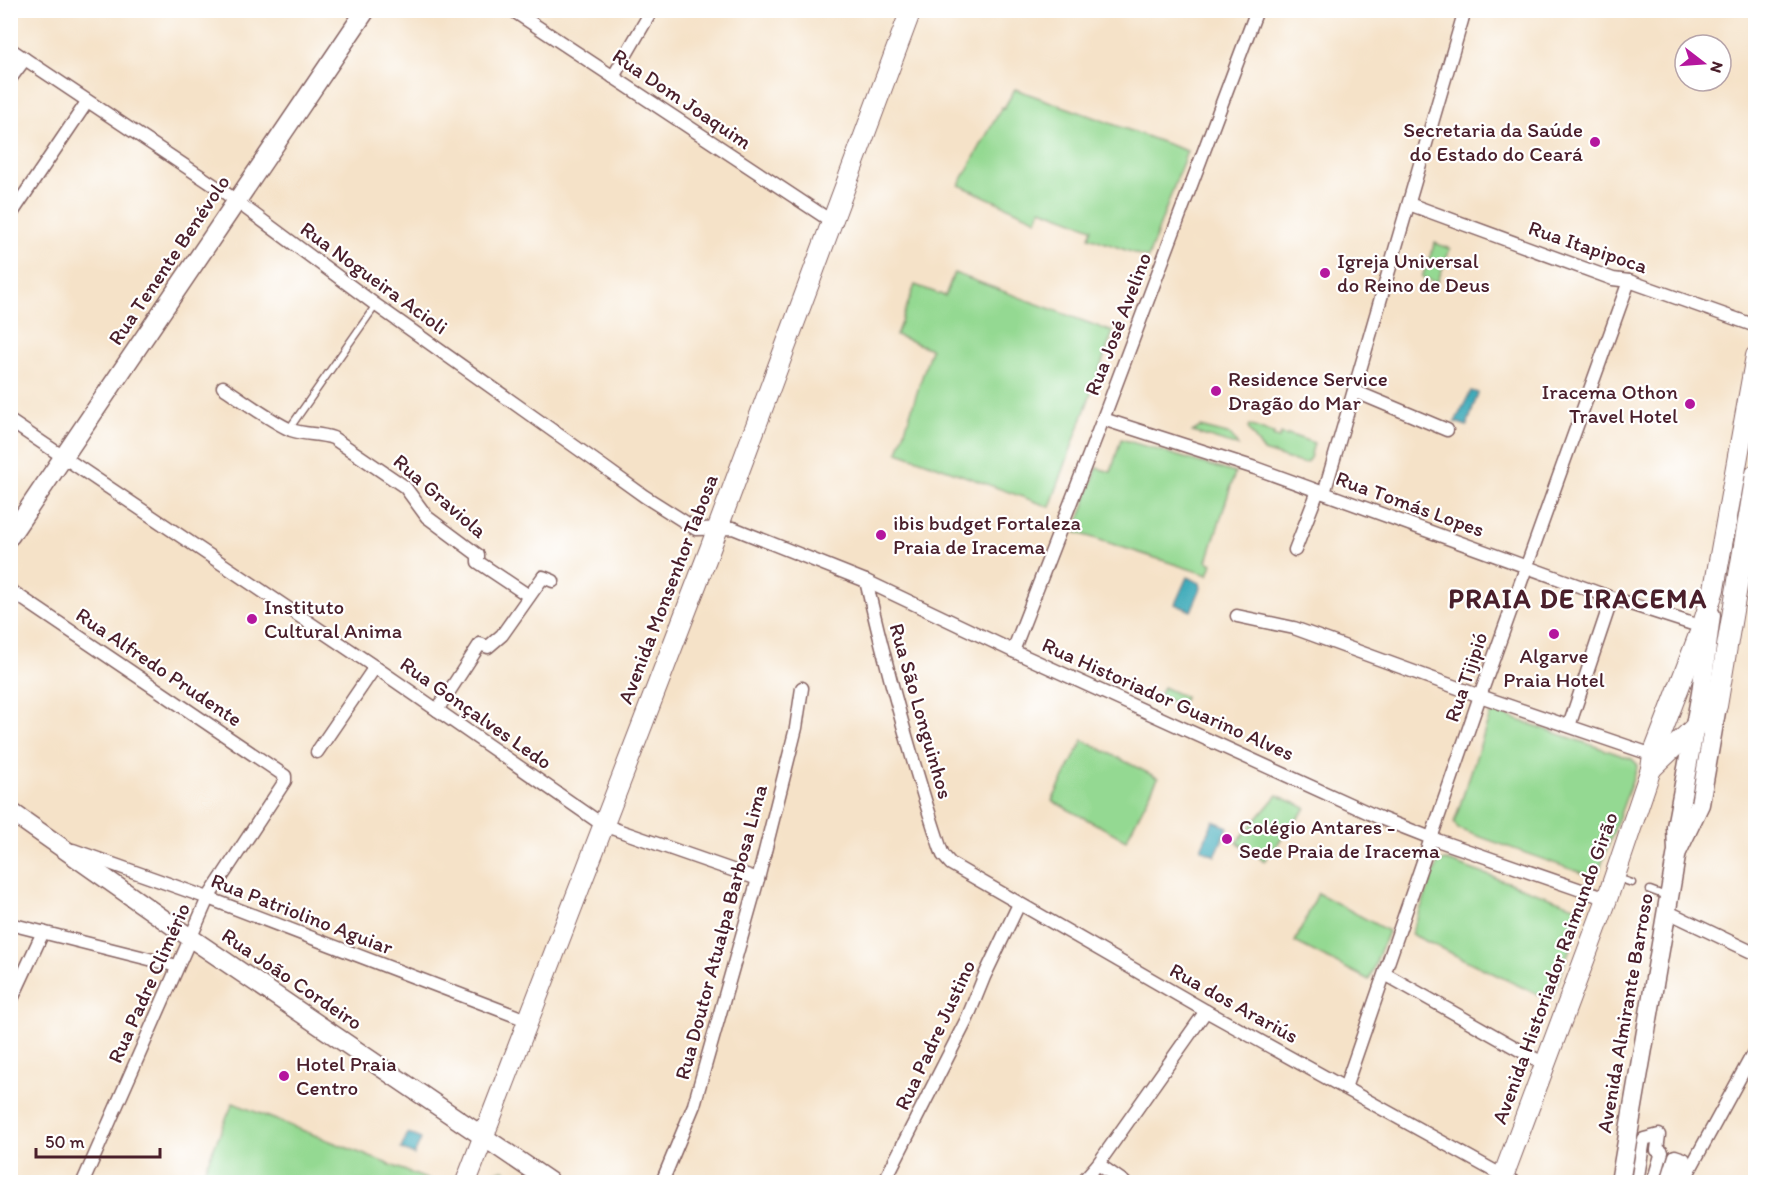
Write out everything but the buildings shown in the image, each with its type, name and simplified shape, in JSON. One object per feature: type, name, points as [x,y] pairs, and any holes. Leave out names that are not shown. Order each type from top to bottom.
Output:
[{"type":"main road","name":"Avenida Monsenhor Tabosa","points":[[466,1182],[717,528],[911,10]]},
{"type":"main road","name":"Avenida Almirante Barroso","points":[[1714,589],[1755,356]]},
{"type":"main road","name":"Avenida Almirante Barroso","points":[[1717,706],[1752,520],[1755,474]]},
{"type":"main road","name":"Avenida Historiador Raimundo Girão","points":[[1507,1180],[1546,1065],[1607,899],[1623,880],[1652,762],[1714,589]]},
{"type":"main road","name":"Avenida Historiador Raimundo Girão","points":[[1652,762],[1717,706]]},
{"type":"street","name":"Rua Tenente Benévolo","points":[[10,536],[366,10]]},
{"type":"street","name":"Rua Dom Joaquim","points":[[512,10],[831,221]]},
{"type":"street","points":[[614,77],[652,10]]},
{"type":"street","name":"Rua José Avelino","points":[[1013,651],[1257,10]]},
{"type":"street","points":[[1295,550],[1321,492],[1354,391],[1465,10]]},
{"type":"street","name":"Rua Nogueira Acioli","points":[[10,49],[236,201],[376,305],[644,496],[696,529],[717,528]]},
{"type":"street","points":[[10,79],[25,59]]},
{"type":"street","points":[[10,216],[87,102]]},
{"type":"street","name":"Rua Itapipoca","points":[[1409,204],[1613,279],[1629,281],[1755,326]]},
{"type":"street","name":"Rua Tijipió","points":[[1345,1088],[1480,696],[1629,281]]},
{"type":"street","name":"Rua Graviola","points":[[223,387],[289,429],[333,438],[405,487],[427,518],[478,555],[478,562],[529,596]]},
{"type":"street","points":[[1354,391],[1447,430]]},
{"type":"street","name":"Rua Tomás Lopes","points":[[1103,419],[1244,464],[1612,598],[1702,627]]},
{"type":"street","name":"Rua Gonçalves Ledo","points":[[10,421],[375,667],[603,825],[758,879]]},
{"type":"street","name":"Rua Historiador Guarino Alves","points":[[717,528],[733,528],[866,581],[1013,651],[1380,818],[1607,899]]},
{"type":"street","points":[[437,710],[480,644],[488,646],[502,634],[543,577],[553,581]]},
{"type":"street","name":"Rua São Longuinhos","points":[[866,581],[909,752],[941,850]]},
{"type":"street","name":"Avenida Almirante Barroso","points":[[1620,1182],[1677,852],[1676,827],[1701,693],[1714,589]]},
{"type":"street","name":"Rua Alfredo Prudente","points":[[10,590],[285,776]]},
{"type":"street","points":[[1569,726],[1612,598]]},
{"type":"street","points":[[1237,616],[1294,628],[1569,726],[1652,762]]},
{"type":"street","points":[[317,752],[375,667]]},
{"type":"street","name":"Rua Doutor Atualpa Barbosa Lima","points":[[662,1182],[694,1105],[758,879],[796,728],[802,688]]},
{"type":"street","name":"Avenida Almirante Barroso","points":[[1677,852],[1700,804],[1717,706]]},
{"type":"street","name":"Rua Padre Climério","points":[[83,1182],[208,898],[285,781],[285,776]]},
{"type":"street","name":"Rua João Cordeiro","points":[[10,811],[190,937],[550,1182]]},
{"type":"street","name":"Rua Patriolino Aguiar","points":[[61,845],[208,898],[529,1021]]},
{"type":"street","name":"Rua dos Arariús","points":[[941,850],[951,864],[1019,904],[1507,1180]]},
{"type":"street","name":"Rua Padre Justino","points":[[885,1182],[967,1019],[984,976],[1019,904]]},
{"type":"street","points":[[1668,904],[1755,954]]},
{"type":"street","points":[[10,924],[177,966]]},
{"type":"street","points":[[10,1003],[42,932]]},
{"type":"street","points":[[1384,974],[1546,1065]]},
{"type":"street","points":[[1082,1182],[1098,1164],[1206,1011]]},
{"type":"street","points":[[1683,1182],[1755,1048]]},
{"type":"street","points":[[1637,1182],[1644,1138],[1659,1135],[1657,1149],[1662,1152],[1654,1179],[1656,1182]]},
{"type":"street","points":[[1667,1182],[1675,1156],[1684,1159],[1673,1182]]},
{"type":"street","points":[[1098,1164],[1124,1182]]},
{"type":"lane","points":[[289,429],[376,305]]},
{"type":"lane","points":[[1650,890],[1668,904]]},
{"type":"green space","points":[[1015,89],[1187,151],[1148,258],[1089,237],[1092,228],[1041,209],[1037,220],[959,185],[1002,107],[1004,108]]},
{"type":"green space","points":[[1435,243],[1450,249],[1437,283],[1422,277]]},
{"type":"green space","points":[[954,273],[1113,332],[1050,507],[898,452],[931,349],[896,335],[915,285],[945,296]]},
{"type":"green space","points":[[1249,425],[1279,438],[1281,434],[1287,436],[1288,434],[1314,443],[1310,458],[1306,463],[1301,463],[1263,451],[1248,428]]},
{"type":"green space","points":[[1200,427],[1231,435],[1238,446],[1192,432]]},
{"type":"green space","points":[[1121,439],[1235,473],[1207,561],[1212,564],[1208,575],[1075,532],[1097,468],[1111,472]]},
{"type":"green space","points":[[1163,687],[1185,697],[1181,706],[1159,696]]},
{"type":"green space","points":[[1491,712],[1632,759],[1638,765],[1598,874],[1593,877],[1458,829],[1454,823]]},
{"type":"green space","points":[[1083,740],[1158,778],[1126,840],[1052,801]]},
{"type":"green space","points":[[1277,795],[1306,808],[1264,861],[1237,842]]},
{"type":"green space","points":[[1445,860],[1580,908],[1582,915],[1551,1001],[1411,934],[1438,863]]},
{"type":"green space","points":[[1318,893],[1388,931],[1369,980],[1295,942]]},
{"type":"green space","points":[[233,1103],[434,1182],[199,1182]]},
{"type":"green space","points":[[504,1170],[510,1175],[510,1182],[491,1182],[495,1172]]},
{"type":"water","points":[[1471,391],[1478,393],[1467,426],[1455,422]]},
{"type":"water","points":[[1187,577],[1200,583],[1201,588],[1191,611],[1175,604]]},
{"type":"water","points":[[1213,821],[1228,827],[1215,856],[1201,849]]},
{"type":"water","points":[[408,1133],[421,1139],[414,1155],[401,1149]]},
{"type":"place","name":"Secretaria da Saúde do Estado do Ceará","points":[[1595,142]]},
{"type":"place","name":"Igreja Universal do Reino de Deus","points":[[1325,273]]},
{"type":"place","name":"Residence Service Dragão do Mar","points":[[1216,391]]},
{"type":"place","name":"Iracema Othon Travel Hotel","points":[[1690,404]]},
{"type":"place","name":"ibis budget Fortaleza Praia de Iracema","points":[[881,535]]},
{"type":"place","name":"Instituto Cultural Anima","points":[[252,619]]},
{"type":"place","name":"Algarve Praia Hotel","points":[[1554,634]]},
{"type":"place","name":"Colégio Antares - Sede Praia de Iracema","points":[[1227,839]]},
{"type":"place","name":"Hotel Praia Centro","points":[[284,1076]]},
{"type":"district","name":"PRAIA DE IRACEMA","points":[[1578,599]]}]
